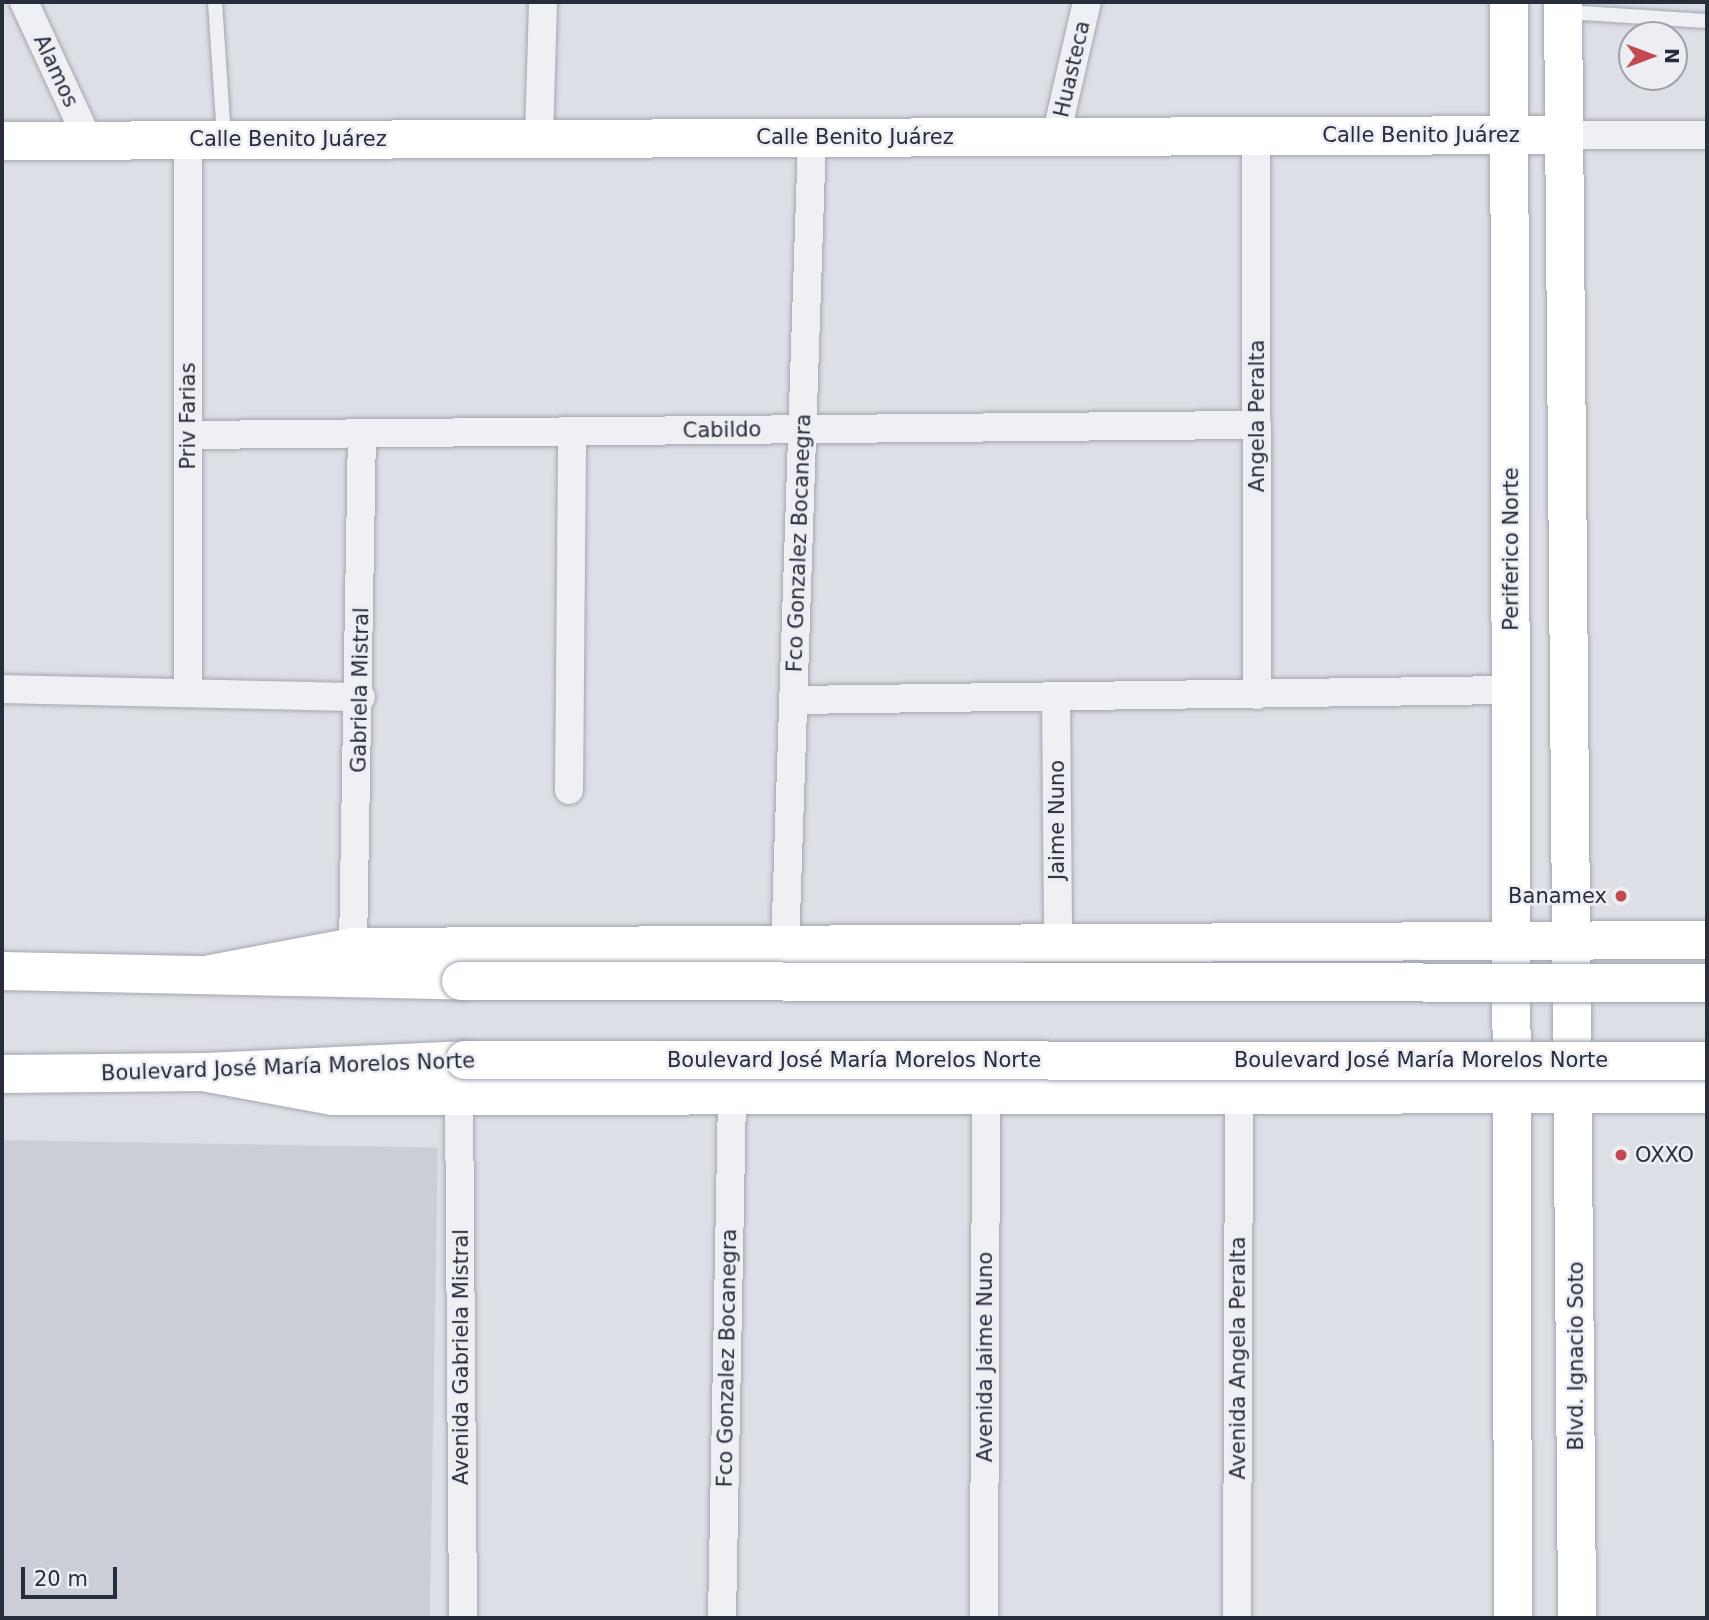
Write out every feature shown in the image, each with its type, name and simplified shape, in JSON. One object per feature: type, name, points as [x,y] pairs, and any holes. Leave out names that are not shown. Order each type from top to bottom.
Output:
[{"type":"main road","name":"Periferico Norte","points":[[1509,2],[1513,1096]]},
{"type":"main road","points":[[1563,7],[1575,1094]]},
{"type":"main road","name":"Calle Benito Juárez","points":[[2,141],[1564,135]]},
{"type":"main road","points":[[211,974],[353,947],[785,948],[1058,942],[1707,940]]},
{"type":"main road","points":[[2,971],[461,981],[1707,983]]},
{"type":"main road","name":"Boulevard José María Morelos Norte","points":[[2,1074],[203,1072],[462,1078],[1707,1061]]},
{"type":"main road","points":[[462,1078],[732,1098],[1707,1094]]},
{"type":"main road","name":"Blvd. Ignacio Soto","points":[[1575,1094],[1577,1618]]},
{"type":"main road","points":[[1513,1096],[1513,1618]]},
{"type":"street","name":"Alamos","points":[[24,2],[88,140]]},
{"type":"street","points":[[539,138],[544,2]]},
{"type":"street","name":"Huasteca","points":[[1056,136],[1087,2]]},
{"type":"street","name":"Calle Benito Juárez","points":[[1564,135],[1707,135]]},
{"type":"street","name":"Angela Peralta","points":[[1256,136],[1257,695]]},
{"type":"street","name":"Fco Gonzalez Bocanegra","points":[[785,948],[812,137]]},
{"type":"street","name":"Priv Farias","points":[[188,693],[188,435],[206,140]]},
{"type":"street","name":"Cabildo","points":[[188,435],[1257,425]]},
{"type":"street","points":[[569,790],[572,431]]},
{"type":"street","name":"Gabriela Mistral","points":[[353,947],[361,697],[362,433]]},
{"type":"street","points":[[2,689],[361,697]]},
{"type":"street","points":[[793,700],[1512,690]]},
{"type":"street","name":"Jaime Nuno","points":[[1056,697],[1058,942]]},
{"type":"street","name":"Avenida Gabriela Mistral","points":[[462,1078],[463,1618]]},
{"type":"street","name":"Avenida Jaime Nuno","points":[[984,1618],[986,1096]]},
{"type":"street","name":"Avenida Angela Peralta","points":[[1237,1618],[1239,1097]]},
{"type":"street","name":"Fco Gonzalez Bocanegra","points":[[722,1618],[732,1098]]},
{"type":"lane","points":[[206,140],[215,2]]},
{"type":"lane","points":[[1563,7],[1707,21]]},
{"type":"shaded area","points":[[2,1140],[438,1148],[430,1618],[2,1618]]},
{"type":"place","name":"Banamex","points":[[1621,896]]},
{"type":"place","name":"OXXO","points":[[1621,1155]]}]
